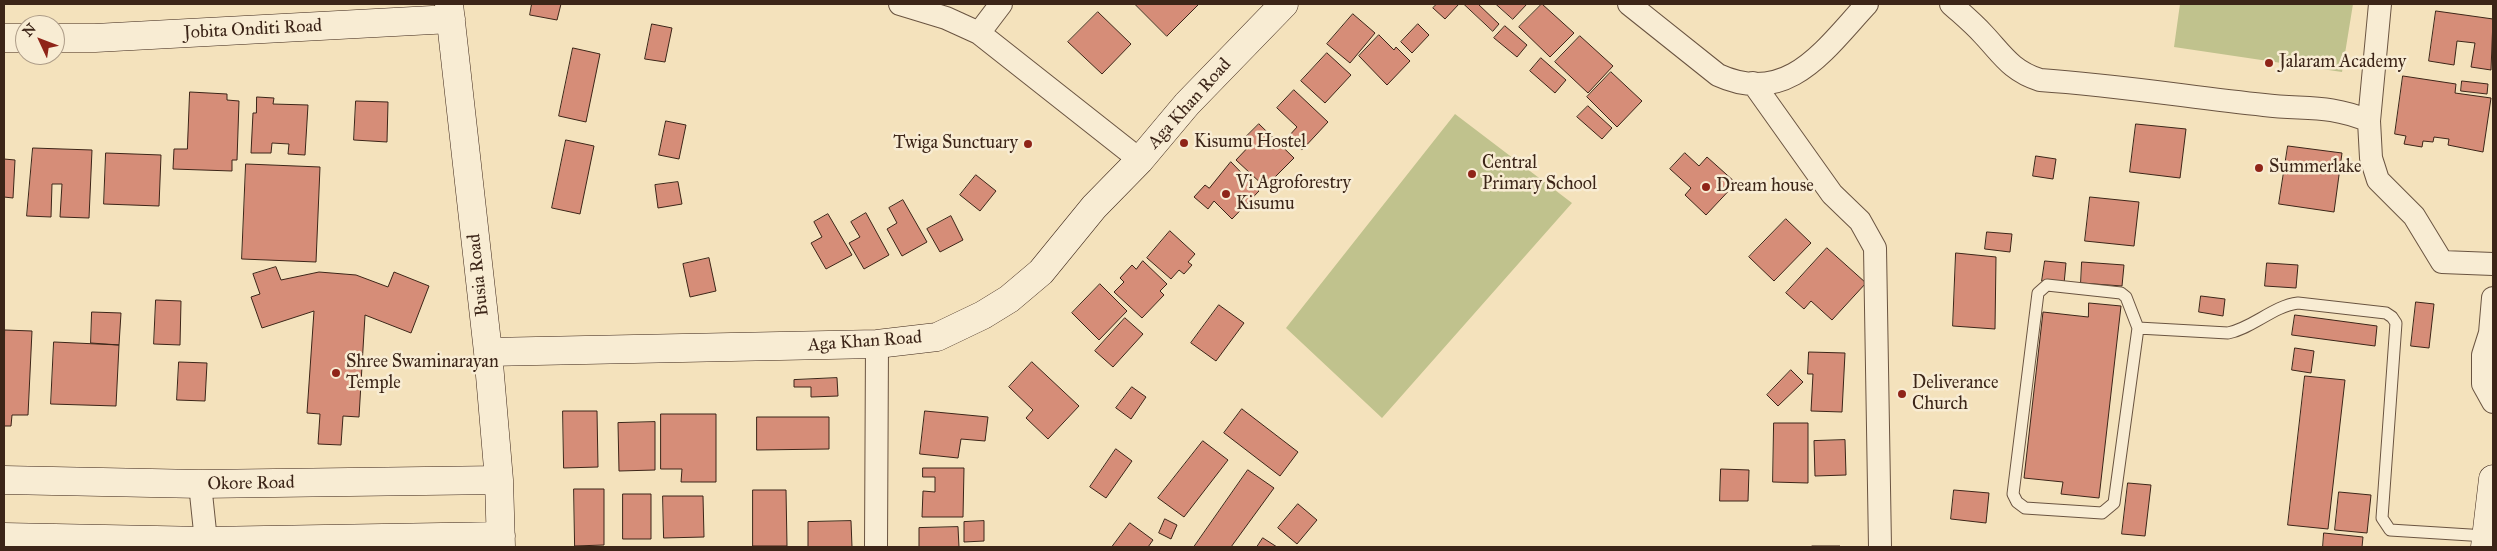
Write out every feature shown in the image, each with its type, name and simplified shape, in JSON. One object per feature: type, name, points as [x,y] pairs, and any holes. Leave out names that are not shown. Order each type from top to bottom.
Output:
[{"type":"street","points":[[900,4],[946,18],[979,34],[1140,160]]},
{"type":"street","points":[[979,34],[1001,4]]},
{"type":"street","name":"Aga Khan Road","points":[[488,352],[877,344],[937,336],[983,315],[1009,299],[1041,272],[1094,207],[1140,160],[1187,104],[1284,4]]},
{"type":"street","points":[[1629,4],[1718,76],[1732,82],[1772,84],[1810,65],[1867,4]]},
{"type":"street","points":[[1951,4],[1983,34],[2008,62],[2023,74],[2040,80],[2143,89],[2265,106],[2316,107],[2347,112],[2369,121]]},
{"type":"street","points":[[2380,4],[2369,121],[2370,158],[2378,180],[2414,216],[2442,262],[2493,264]]},
{"type":"street","name":"Jobita Onditi Road","points":[[65,38],[95,38],[450,12]]},
{"type":"street","name":"Busia Road","points":[[450,12],[488,352],[499,480],[501,542]]},
{"type":"street","points":[[1753,83],[1832,194],[1860,221],[1875,248],[1880,547]]},
{"type":"street","points":[[2493,298],[2490,333],[2484,355],[2483,384],[2493,402]]},
{"type":"street","points":[[876,547],[877,344]]},
{"type":"street","points":[[2485,542],[2493,479]]},
{"type":"street","name":"Okore Road","points":[[4,480],[200,484],[499,480]]},
{"type":"street","points":[[200,484],[206,541]]},
{"type":"street","points":[[4,537],[206,541],[501,542]]},
{"type":"lane","points":[[2047,285],[2121,293],[2126,297],[2138,328],[2114,503],[2102,513],[2025,508],[2013,494],[2038,293],[2047,285]]},
{"type":"lane","points":[[2138,328],[2228,333],[2238,331],[2286,306],[2298,303],[2386,313],[2396,323],[2382,518],[2390,530],[2485,542]]},
{"type":"green space","points":[[2180,4],[2353,4],[2342,72],[2174,47]]},
{"type":"green space","points":[[1455,114],[1572,203],[1382,418],[1286,328]]},
{"type":"building","points":[[532,4],[561,4],[557,20],[530,15]]},
{"type":"building","points":[[1135,4],[1199,4],[1167,36]]},
{"type":"building","points":[[1437,4],[1459,4],[1445,19],[1433,8]]},
{"type":"building","points":[[1464,4],[1478,4],[1499,24],[1493,31]]},
{"type":"building","points":[[1496,4],[1527,4],[1513,19]]},
{"type":"building","points":[[1542,4],[1574,33],[1550,57],[1519,27]]},
{"type":"building","points":[[2436,11],[2493,19],[2491,70],[2471,67],[2475,43],[2457,41],[2454,65],[2429,61]]},
{"type":"building","points":[[1098,12],[1131,44],[1102,74],[1068,42]]},
{"type":"building","points":[[1353,14],[1375,33],[1350,63],[1327,44]]},
{"type":"building","points":[[652,24],[672,28],[665,62],[645,59]]},
{"type":"building","points":[[1418,24],[1429,35],[1412,53],[1401,42]]},
{"type":"building","points":[[1505,26],[1527,45],[1517,57],[1494,38]]},
{"type":"building","points":[[1379,35],[1394,50],[1396,47],[1410,61],[1387,85],[1359,56]]},
{"type":"building","points":[[1580,36],[1613,66],[1588,93],[1555,62]]},
{"type":"building","points":[[573,48],[600,54],[586,122],[559,116]]},
{"type":"building","points":[[1327,53],[1351,75],[1325,103],[1301,81]]},
{"type":"building","points":[[1541,58],[1566,80],[1555,93],[1530,71]]},
{"type":"building","points":[[1611,72],[1642,101],[1617,127],[1587,97]]},
{"type":"building","points":[[2403,76],[2456,84],[2455,93],[2491,98],[2483,152],[2448,145],[2449,139],[2434,137],[2433,142],[2423,141],[2422,147],[2404,144],[2406,136],[2395,134]]},
{"type":"building","points":[[2462,81],[2488,84],[2487,94],[2461,91]]},
{"type":"building","points":[[1294,90],[1328,122],[1302,150],[1288,137],[1297,127],[1277,108]]},
{"type":"building","points":[[190,92],[227,94],[227,100],[239,101],[237,160],[232,160],[232,171],[173,169],[174,149],[187,149]]},
{"type":"building","points":[[257,97],[274,98],[273,104],[308,105],[305,155],[288,154],[289,144],[272,143],[271,153],[251,153],[253,113],[256,113]]},
{"type":"building","points":[[356,101],[388,102],[387,142],[354,140]]},
{"type":"building","points":[[1588,106],[1612,128],[1602,139],[1577,117]]},
{"type":"building","points":[[666,121],[686,125],[679,159],[659,155]]},
{"type":"building","points":[[1259,124],[1294,158],[1265,187],[1236,160],[1253,142],[1247,136]]},
{"type":"building","points":[[2136,124],[2186,129],[2180,178],[2130,172]]},
{"type":"building","points":[[566,140],[594,146],[580,214],[552,208]]},
{"type":"building","points":[[2288,146],[2342,153],[2334,212],[2279,204]]},
{"type":"building","points":[[33,148],[92,150],[89,218],[60,217],[62,184],[52,184],[51,217],[27,216]]},
{"type":"building","points":[[106,153],[161,155],[159,206],[104,204]]},
{"type":"building","points":[[1685,153],[1699,166],[1707,157],[1736,183],[1706,215],[1685,195],[1691,188],[1670,169]]},
{"type":"building","points":[[2036,156],[2056,159],[2053,179],[2033,176]]},
{"type":"building","points":[[4,159],[15,160],[13,198],[4,197]]},
{"type":"building","name":"Vi Agroforestry Kisumu","points":[[1231,162],[1259,191],[1232,219],[1214,201],[1208,209],[1194,197],[1205,185],[1209,188]]},
{"type":"building","points":[[246,164],[320,167],[316,262],[242,259]]},
{"type":"building","points":[[976,175],[996,191],[980,211],[960,195]]},
{"type":"building","points":[[678,182],[682,204],[658,208],[655,185]]},
{"type":"building","points":[[2090,197],[2139,202],[2134,246],[2085,241]]},
{"type":"building","points":[[903,200],[927,242],[902,256],[887,229],[897,223],[889,208]]},
{"type":"building","points":[[866,213],[889,255],[864,269],[849,243],[860,237],[851,222]]},
{"type":"building","points":[[828,214],[852,255],[826,269],[811,243],[822,237],[814,222]]},
{"type":"building","points":[[951,216],[963,240],[940,252],[927,229]]},
{"type":"building","points":[[1786,219],[1811,243],[1774,281],[1749,257]]},
{"type":"building","points":[[1170,231],[1195,254],[1188,262],[1192,265],[1184,274],[1179,270],[1171,279],[1147,258]]},
{"type":"building","points":[[1987,232],[2012,234],[2010,252],[1985,249]]},
{"type":"building","points":[[1827,248],[1866,283],[1832,320],[1811,301],[1804,309],[1786,293]]},
{"type":"building","points":[[1956,253],[1996,257],[1995,329],[1953,326]]},
{"type":"building","points":[[709,258],[716,291],[690,297],[683,264]]},
{"type":"building","points":[[1143,261],[1167,284],[1160,291],[1164,295],[1142,318],[1114,292],[1124,282],[1120,278],[1132,265],[1136,269]]},
{"type":"building","points":[[2045,261],[2066,263],[2064,284],[2042,281]]},
{"type":"building","points":[[2082,262],[2124,265],[2122,286],[2081,283]]},
{"type":"building","points":[[2267,263],[2298,265],[2296,288],[2265,286]]},
{"type":"building","name":"Shree Swaminarayan Temple","points":[[276,267],[281,280],[319,272],[356,275],[388,287],[394,272],[429,286],[411,333],[365,315],[359,417],[343,416],[341,445],[318,444],[320,414],[307,413],[314,311],[262,328],[251,297],[260,294],[253,274]]},
{"type":"building","points":[[1100,284],[1127,311],[1099,340],[1072,313]]},
{"type":"building","points":[[2201,296],[2225,299],[2223,316],[2199,312]]},
{"type":"building","points":[[156,300],[181,301],[180,345],[154,344]]},
{"type":"building","points":[[2416,302],[2434,304],[2429,348],[2411,346]]},
{"type":"building","points":[[2089,303],[2121,306],[2099,498],[2061,494],[2063,482],[2024,478],[2043,312],[2088,317]]},
{"type":"building","points":[[1219,305],[1244,323],[1216,361],[1191,343]]},
{"type":"building","points":[[92,312],[121,313],[119,345],[91,343]]},
{"type":"building","points":[[2295,315],[2377,326],[2375,346],[2292,335]]},
{"type":"building","points":[[1125,318],[1143,334],[1113,367],[1095,351]]},
{"type":"building","points":[[5,330],[32,331],[28,415],[12,415],[11,426],[4,426]]},
{"type":"building","points":[[54,342],[119,345],[116,406],[51,404]]},
{"type":"building","points":[[2295,348],[2314,351],[2311,373],[2292,370]]},
{"type":"building","points":[[1809,352],[1845,353],[1842,412],[1811,411],[1813,374],[1808,374]]},
{"type":"building","points":[[179,362],[207,363],[205,401],[177,400]]},
{"type":"building","points":[[1032,362],[1079,406],[1048,439],[1026,418],[1033,410],[1009,387]]},
{"type":"building","points":[[1791,370],[1803,382],[1778,406],[1767,395]]},
{"type":"building","points":[[2305,376],[2345,380],[2328,529],[2288,525]]},
{"type":"building","points":[[837,378],[838,396],[811,397],[811,387],[794,387],[794,380]]},
{"type":"building","points":[[1132,387],[1146,397],[1131,419],[1116,408]]},
{"type":"building","points":[[1242,409],[1298,452],[1280,476],[1224,433]]},
{"type":"building","points":[[563,411],[597,411],[598,467],[564,468]]},
{"type":"building","points":[[925,411],[988,417],[985,441],[961,439],[958,458],[920,454]]},
{"type":"building","points":[[661,414],[716,414],[716,482],[681,482],[682,469],[661,469]]},
{"type":"building","points":[[757,417],[829,417],[829,449],[757,450]]},
{"type":"building","points":[[655,422],[655,470],[619,471],[618,423]]},
{"type":"building","points":[[1774,423],[1808,423],[1808,483],[1773,482]]},
{"type":"building","points":[[1845,440],[1846,475],[1815,476],[1814,441]]},
{"type":"building","points":[[1203,441],[1228,460],[1184,517],[1158,498]]},
{"type":"building","points":[[1116,449],[1132,461],[1106,498],[1090,487]]},
{"type":"building","points":[[923,468],[964,468],[963,517],[922,517],[923,491],[935,492],[935,477],[923,477]]},
{"type":"building","points":[[1721,469],[1749,470],[1748,501],[1720,501]]},
{"type":"building","points":[[1248,470],[1274,488],[1231,547],[1194,547]]},
{"type":"building","points":[[2128,483],[2151,485],[2145,536],[2122,534]]},
{"type":"building","points":[[574,489],[604,489],[604,545],[575,546]]},
{"type":"building","points":[[753,490],[786,490],[787,546],[753,546]]},
{"type":"building","points":[[1954,490],[1989,493],[1986,523],[1951,519]]},
{"type":"building","points":[[2339,492],[2371,495],[2367,533],[2335,530]]},
{"type":"building","points":[[623,494],[651,494],[651,539],[623,539]]},
{"type":"building","points":[[663,496],[703,496],[704,537],[664,538]]},
{"type":"building","points":[[1298,504],[1317,520],[1297,544],[1278,528]]},
{"type":"building","points":[[1165,519],[1177,525],[1171,539],[1159,533]]},
{"type":"building","points":[[851,521],[852,547],[808,547],[808,522]]},
{"type":"building","points":[[984,521],[984,541],[964,542],[964,522]]},
{"type":"building","points":[[1130,523],[1153,540],[1148,547],[1112,547]]},
{"type":"building","points":[[958,527],[959,547],[919,547],[919,528]]},
{"type":"building","points":[[2324,533],[2363,537],[2362,547],[2323,547]]},
{"type":"building","points":[[1263,538],[1277,547],[1257,547]]},
{"type":"building","points":[[1840,546],[1840,547],[1812,547]]},
{"type":"place","name":"Jalaram Academy","points":[[2269,63]]},
{"type":"place","name":"Kisumu Hostel","points":[[1184,143]]},
{"type":"place","name":"Twiga Sunctuary","points":[[1028,144]]},
{"type":"place","name":"Summerlake","points":[[2259,168]]},
{"type":"place","name":"Central Primary School","points":[[1472,174]]},
{"type":"place","name":"Dream house","points":[[1706,187]]},
{"type":"place","name":"Vi Agroforestry Kisumu","points":[[1226,194]]},
{"type":"place","name":"Shree Swaminarayan Temple","points":[[336,373]]},
{"type":"place","name":"Deliverance Church","points":[[1902,394]]}]
